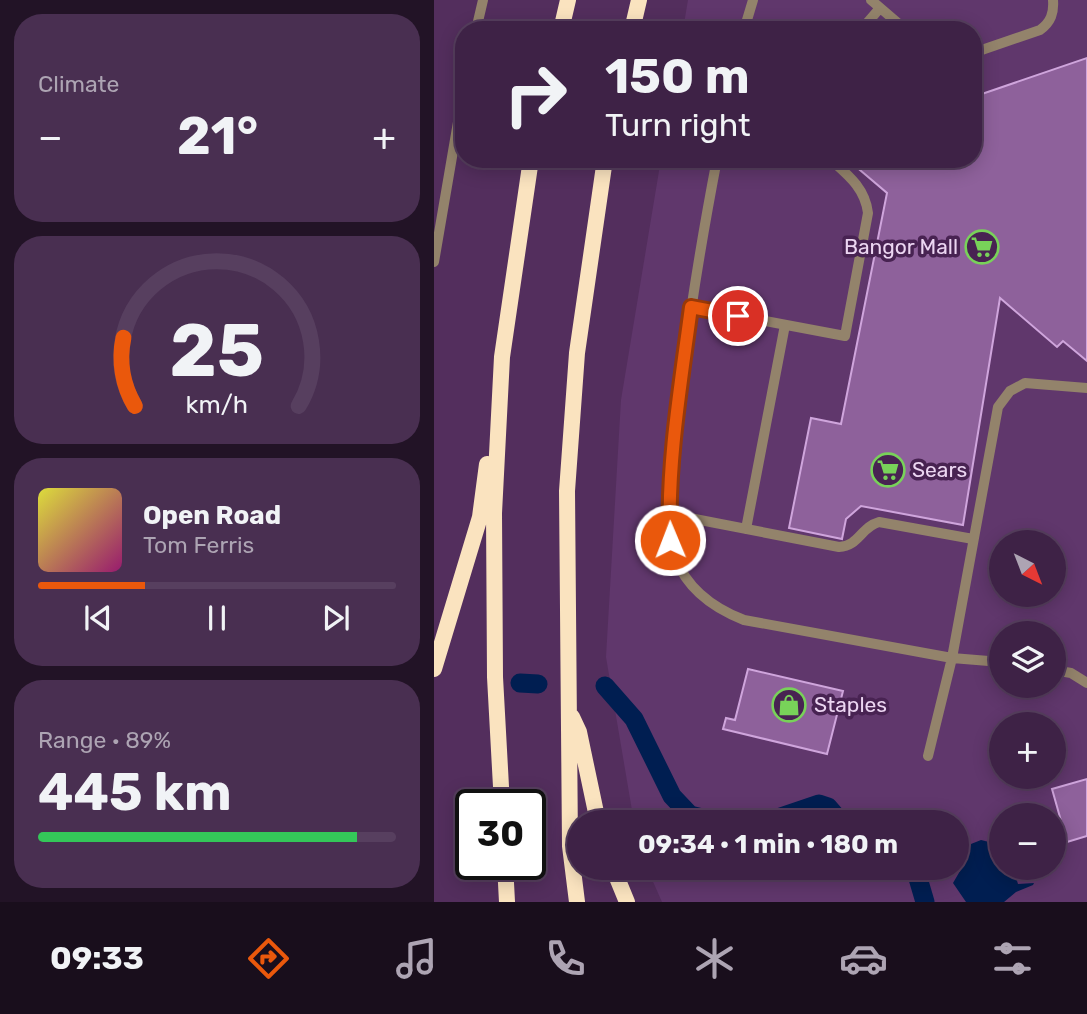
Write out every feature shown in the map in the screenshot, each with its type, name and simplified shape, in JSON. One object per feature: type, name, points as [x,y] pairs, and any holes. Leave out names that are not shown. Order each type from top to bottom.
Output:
[{"type":"highway","points":[[563,21],[568,0]]},
{"type":"highway","points":[[633,21],[634,1]]},
{"type":"highway","points":[[434,669],[480,517],[530,168]]},
{"type":"highway","points":[[578,902],[570,846],[568,491],[579,340],[604,168]]},
{"type":"highway","points":[[501,789],[495,677],[494,513],[502,357]]},
{"type":"highway","points":[[568,708],[579,732],[595,810]]},
{"type":"highway","points":[[506,880],[508,902]]},
{"type":"highway","points":[[618,880],[626,902]]},
{"type":"street","points":[[478,21],[483,0]]},
{"type":"street","points":[[747,21],[753,0]]},
{"type":"street","points":[[982,50],[1041,30],[1053,14],[1054,0]]},
{"type":"street","points":[[866,21],[876,4],[896,21]]},
{"type":"street","points":[[434,262],[455,140]]},
{"type":"street","points":[[715,168],[691,307],[669,514],[670,540],[683,574],[699,593],[718,609],[744,620],[952,658],[989,661]]},
{"type":"street","points":[[691,307],[845,336],[867,222],[867,204],[855,181],[840,168]]},
{"type":"street","points":[[746,529],[785,325]]},
{"type":"street","points":[[928,756],[952,658],[998,407],[1007,394],[1026,383],[1087,388]]},
{"type":"street","points":[[669,514],[839,547],[855,544],[867,528],[879,522],[973,539]]},
{"type":"street","points":[[1066,672],[1087,670]]},
{"type":"street","points":[[1071,673],[1087,683]]},
{"type":"shaded area","points":[[688,0],[1087,0],[1087,902],[662,902],[652,880],[969,880],[969,810],[632,810],[606,657],[621,400],[660,168],[982,168],[982,21],[684,21]]},
{"type":"water","points":[[981,840],[989,842],[989,880],[1017,880],[1018,884],[1034,883],[1033,885],[1016,892],[1004,902],[966,902],[953,883],[955,880],[969,880],[969,845]]},
{"type":"building","name":"Bangor Mall","points":[[1087,58],[1087,361],[1063,341],[1057,347],[1000,298],[963,525],[861,506],[846,519],[842,539],[789,528],[811,418],[841,424],[887,193],[858,168],[982,168],[982,94]]},
{"type":"building","name":"Staples","points":[[748,669],[843,691],[827,754],[723,729],[726,718],[735,720]]},
{"type":"building","points":[[1087,779],[1087,836],[1067,842],[1066,803],[1056,803],[1052,789],[1066,789],[1066,785]]},
{"type":"waterway","points":[[520,683],[538,684]]},
{"type":"waterway","points":[[605,686],[634,719],[672,796],[685,810]]},
{"type":"waterway","points":[[801,810],[819,804],[831,810]]},
{"type":"waterway","points":[[919,880],[925,902]]},
{"type":"place","name":"Bangor Mall","points":[[982,247]]},
{"type":"place","name":"Sears","points":[[888,470]]},
{"type":"place","name":"Staples","points":[[789,705]]},
{"type":"route","points":[[670,540],[669,514],[677,423],[691,307],[738,316]]}]
